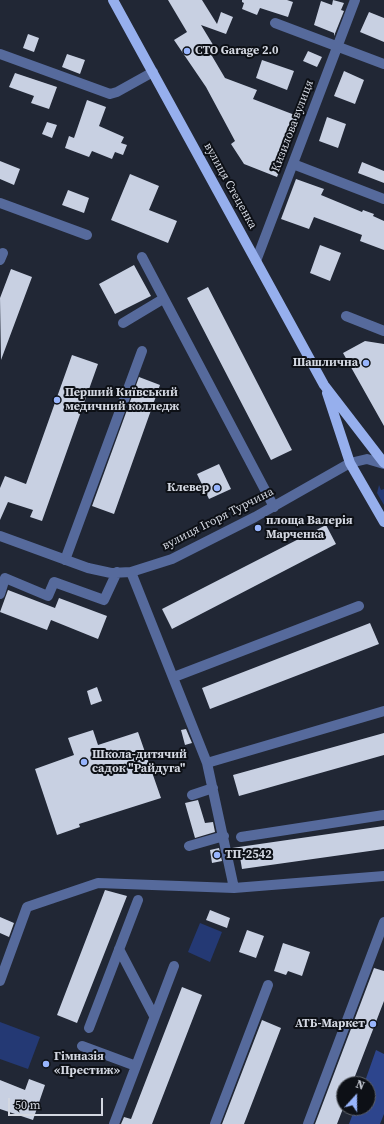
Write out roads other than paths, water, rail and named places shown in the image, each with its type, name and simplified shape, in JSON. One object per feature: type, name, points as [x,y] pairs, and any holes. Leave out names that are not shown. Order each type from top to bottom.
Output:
[{"type":"main road","name":"вулиця Стеценка","points":[[113,0],[324,385],[384,464]]},
{"type":"main road","name":"вулиця Стеценка","points":[[324,385],[350,463],[384,522]]},
{"type":"street","name":"Кизилова вулиця","points":[[256,261],[355,0]]},
{"type":"street","points":[[275,23],[384,64]]},
{"type":"street","points":[[0,54],[110,94],[117,92],[153,72]]},
{"type":"street","points":[[293,164],[384,199]]},
{"type":"street","points":[[0,203],[87,235]]},
{"type":"street","points":[[142,258],[274,507]]},
{"type":"street","points":[[122,323],[163,299]]},
{"type":"street","points":[[346,316],[384,331]]},
{"type":"street","points":[[65,560],[142,351]]},
{"type":"street","points":[[350,463],[367,459],[384,464]]},
{"type":"street","name":"вулиця Ігоря Турчина","points":[[0,536],[88,568],[118,572],[131,572],[172,559],[274,507],[350,463]]},
{"type":"street","points":[[0,594],[5,578],[48,596],[54,582],[104,600],[118,572]]},
{"type":"street","points":[[131,572],[207,763],[224,836],[234,888]]},
{"type":"street","points":[[174,677],[359,606]]},
{"type":"street","points":[[207,763],[384,711]]},
{"type":"street","points":[[192,795],[213,788]]},
{"type":"street","points":[[241,837],[384,814]]},
{"type":"street","points":[[189,846],[224,836]]},
{"type":"street","points":[[0,981],[27,907],[98,883],[234,888],[384,876]]},
{"type":"street","points":[[89,1028],[138,900]]},
{"type":"street","points":[[308,1124],[384,922]]},
{"type":"street","points":[[119,949],[154,1016]]},
{"type":"street","points":[[114,1124],[174,966]]},
{"type":"street","points":[[215,1124],[268,985]]},
{"type":"street","points":[[82,1046],[136,1066]]},
{"type":"place","name":"СТО Garage 2.0","points":[[187,51]]},
{"type":"place","name":"Шашлична","points":[[366,363]]},
{"type":"place","name":"Перший Київський медичний колледж","points":[[57,400]]},
{"type":"place","name":"Клевер","points":[[217,488]]},
{"type":"place","name":"площа Валерія Марченка","points":[[258,528]]},
{"type":"place","name":"Школа-дитячий садок \"Райдуга\"","points":[[84,762]]},
{"type":"place","name":"ТП-2542","points":[[217,855]]},
{"type":"place","name":"АТБ-Маркет","points":[[373,1024]]},
{"type":"place","name":"Гімназія «Престиж»","points":[[46,1064]]}]
